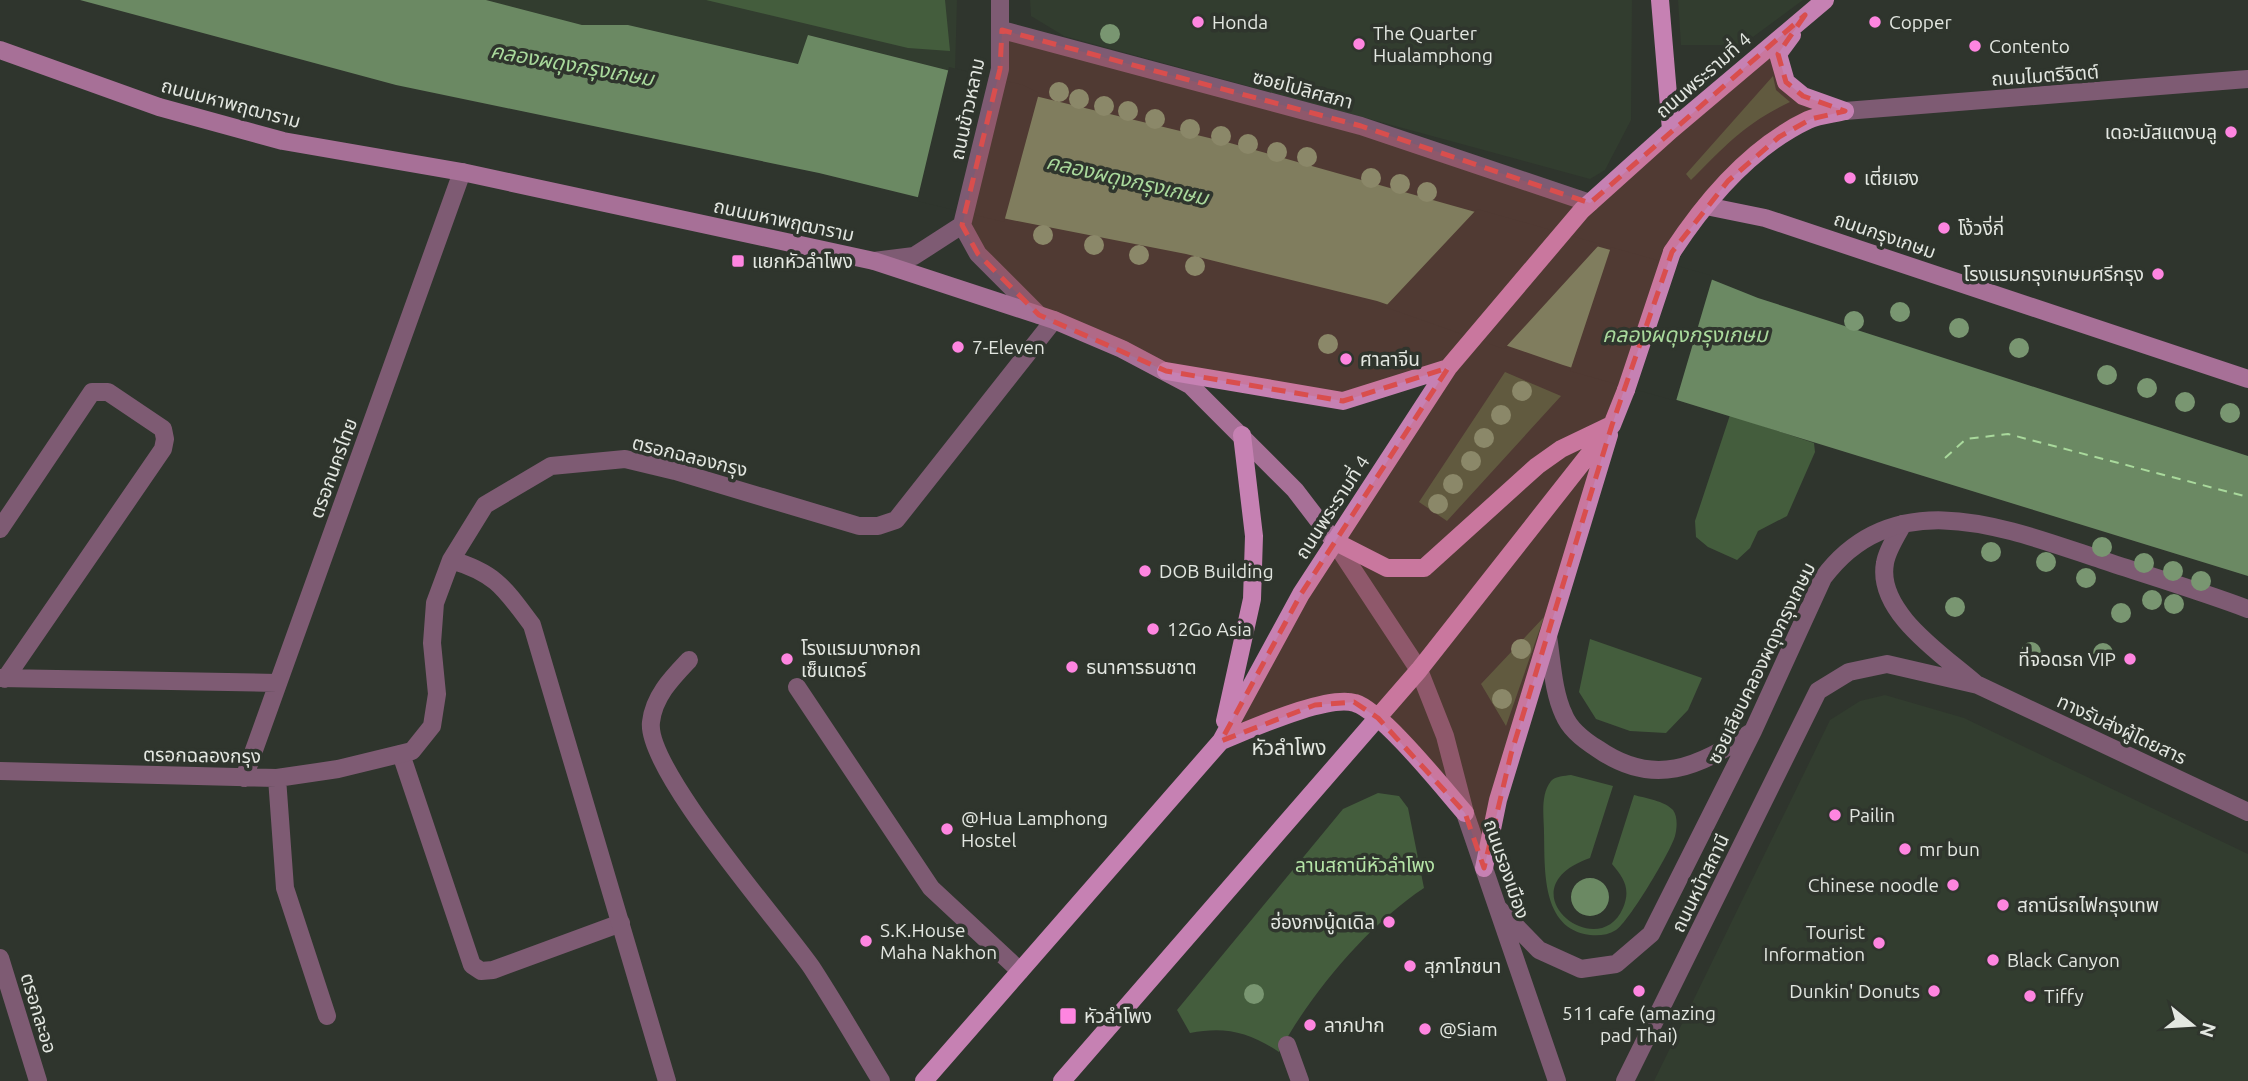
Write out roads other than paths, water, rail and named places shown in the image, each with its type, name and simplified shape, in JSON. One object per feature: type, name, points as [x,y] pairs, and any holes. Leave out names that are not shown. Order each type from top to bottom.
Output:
[{"type":"main road","points":[[1660,0],[1671,130]]},
{"type":"main road","name":"ถนนพระรามที่ 4","points":[[924,1081],[1221,741],[1301,594],[1448,368],[1463,350],[1586,206],[1825,0]]},
{"type":"main road","points":[[1805,15],[1778,54],[1786,82],[1803,96],[1845,111]]},
{"type":"main road","name":"ถนนมหาพฤฒาราม","points":[[0,50],[159,107],[283,141],[462,172],[874,261],[1046,317],[1166,371],[1190,385],[1294,490],[1334,541]]},
{"type":"main road","points":[[1484,868],[1498,800],[1612,425],[1672,252],[1706,206],[1749,161],[1779,137],[1811,119],[1845,111]]},
{"type":"main road","name":"ถนนกรุงเกษม","points":[[1706,206],[1765,218],[2248,379]]},
{"type":"main road","points":[[1166,371],[1343,401],[1448,368]]},
{"type":"main road","points":[[1334,541],[1387,568],[1424,568],[1537,466],[1561,449],[1612,425]]},
{"type":"main road","points":[[1062,1081],[1419,670],[1612,425]]},
{"type":"main road","points":[[1221,741],[1252,599],[1254,536],[1242,435]]},
{"type":"main road","points":[[1221,741],[1315,705],[1354,702],[1377,718],[1465,813]]},
{"type":"street","name":"ถนนข้าวหลาม","points":[[962,225],[1000,69],[1000,0]]},
{"type":"street","name":"ซอยโปลิศสภา","points":[[1002,30],[1361,126],[1586,206]]},
{"type":"street","name":"ถนนไมตรีจิตต์","points":[[1845,111],[2248,79]]},
{"type":"street","name":"ตรอกนครไทย","points":[[244,778],[462,172]]},
{"type":"street","points":[[874,261],[914,256],[962,225],[978,254],[1046,317]]},
{"type":"street","name":"ตรอกฉลองกรุง","points":[[0,771],[277,778],[338,769],[412,751],[432,726],[437,694],[432,643],[435,603],[451,560],[485,505],[551,466],[625,459],[675,471],[859,526],[878,526],[896,520],[1046,317]]},
{"type":"street","points":[[0,529],[92,393],[108,391],[163,429],[163,449],[2,679]]},
{"type":"street","name":"ซอยเลียบคลองผดุงกรุงเกษม","points":[[1498,908],[1539,950],[1581,969],[1616,964],[1651,933],[1753,731],[1823,578],[1839,556],[1858,542],[1903,524],[1938,519],[1976,522],[2024,534],[2248,609]]},
{"type":"street","name":"ทางรับส่งผู้โดยสาร","points":[[1903,524],[1885,563],[1887,592],[1908,625],[1978,685]]},
{"type":"street","name":"ถนนมหาพฤฒาราม","points":[[1334,541],[1419,670]]},
{"type":"street","points":[[451,560],[479,568],[503,588],[532,625],[667,1081]]},
{"type":"street","points":[[1548,636],[1564,717],[1581,737],[1621,764],[1650,772],[1683,767],[1717,754],[1753,731]]},
{"type":"street","points":[[689,660],[662,689],[650,723],[662,764],[695,813],[811,967],[881,1081]]},
{"type":"street","name":"ทางรับส่งผู้โดยสาร","points":[[1812,704],[1818,691],[1849,673],[1887,664],[1978,685],[2248,812]]},
{"type":"street","name":"ถนนรองเมือง","points":[[1419,670],[1445,736],[1465,813],[1557,1081]]},
{"type":"street","points":[[2,679],[277,683]]},
{"type":"street","points":[[797,687],[931,888],[1020,971]]},
{"type":"street","name":"ถนนหน้าสถานี","points":[[1625,1081],[1812,704]]},
{"type":"street","points":[[401,754],[472,965],[481,971],[493,970],[621,923]]},
{"type":"street","points":[[277,778],[285,888],[327,1016]]},
{"type":"street","name":"ตรอกละออ","points":[[0,958],[38,1081]]},
{"type":"street","points":[[1287,1045],[1300,1081]]},
{"type":"water","name":"คลองผดุงกรุงเกษม","points":[[80,0],[486,0],[582,25],[628,25],[798,64],[808,35],[1022,89],[1031,95],[1230,143],[1703,276],[1758,298],[2248,456],[2248,576],[1563,365],[1377,301],[1186,254],[1007,219],[819,173],[396,85]]},
{"type":"water","points":[[1590,878],[1604,883],[1609,897],[1604,911],[1590,916],[1576,911],[1571,897],[1576,883]]},
{"type":"place","name":"Honda","points":[[1198,22]]},
{"type":"place","name":"Copper","points":[[1875,22]]},
{"type":"place","name":"The Quarter Hualamphong","points":[[1359,44]]},
{"type":"place","name":"Contento","points":[[1975,46]]},
{"type":"place","name":"เดอะมัสแตงบลู","points":[[2231,132]]},
{"type":"place","name":"เตี่ยเฮง","points":[[1850,178]]},
{"type":"place","name":"โง้วงี่กี่","points":[[1944,228]]},
{"type":"place","name":"แยกหัวลำโพง","points":[[738,261]]},
{"type":"place","name":"โรงแรมกรุงเกษมศรีกรุง","points":[[2158,274]]},
{"type":"place","name":"7-Eleven","points":[[958,347]]},
{"type":"place","name":"ศาลาจีน","points":[[1346,359]]},
{"type":"place","name":"DOB Building","points":[[1145,571]]},
{"type":"place","name":"12Go Asia","points":[[1153,629]]},
{"type":"place","name":"โรงแรมบางกอก เซ็นเตอร์","points":[[787,659]]},
{"type":"place","name":"ที่จอดรถ VIP","points":[[2130,659]]},
{"type":"place","name":"ธนาคารธนชาต","points":[[1072,667]]},
{"type":"place","name":"Pailin","points":[[1835,815]]},
{"type":"place","name":"@Hua Lamphong Hostel","points":[[947,829]]},
{"type":"place","name":"mr bun","points":[[1905,849]]},
{"type":"place","name":"Chinese noodle","points":[[1953,885]]},
{"type":"place","name":"สถานีรถไฟกรุงเทพ","points":[[2003,905]]},
{"type":"place","name":"ฮ่องกงนู้ดเดิล","points":[[1389,922]]},
{"type":"place","name":"S.K.House Maha Nakhon","points":[[866,941]]},
{"type":"place","name":"Tourist Information","points":[[1879,943]]},
{"type":"place","name":"Black Canyon","points":[[1993,960]]},
{"type":"place","name":"สุภาโภชนา","points":[[1410,966]]},
{"type":"place","name":"511 cafe (amazing pad Thai)","points":[[1639,991]]},
{"type":"place","name":"Dunkin' Donuts","points":[[1934,991]]},
{"type":"place","name":"Tiffy","points":[[2030,996]]},
{"type":"place","name":"หัวลำโพง","points":[[1068,1016]]},
{"type":"place","name":"ลาภปาก","points":[[1310,1025]]},
{"type":"place","name":"@Siam","points":[[1425,1029]]},
{"type":"district","name":"หัวลำโพง","points":[[1289,748]]},
{"type":"park label","name":"ลานสถานีหัวลำโพง","points":[[1365,865]]}]
